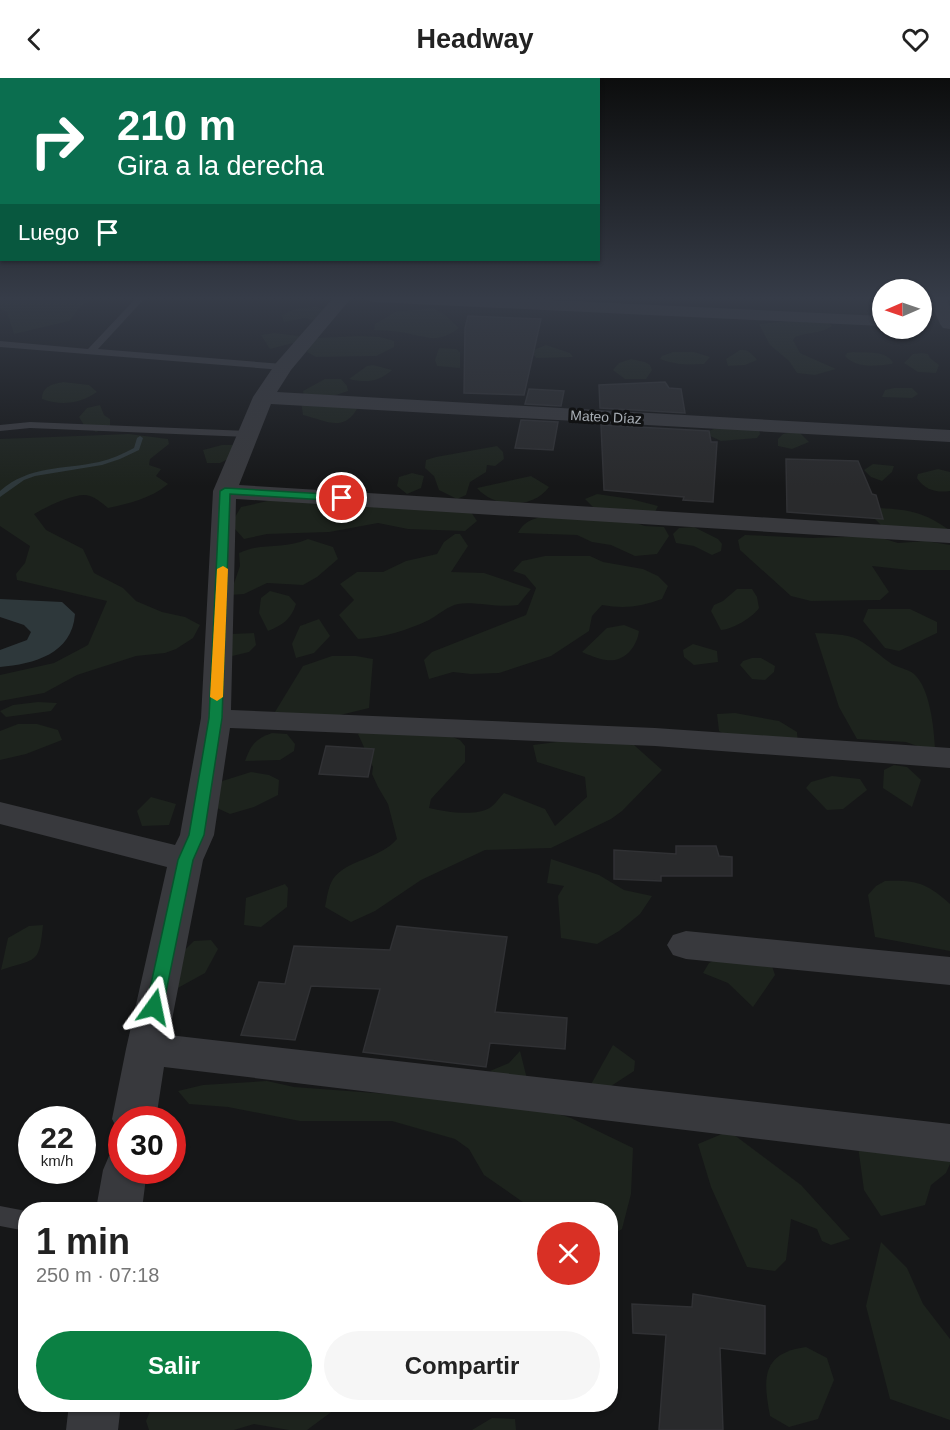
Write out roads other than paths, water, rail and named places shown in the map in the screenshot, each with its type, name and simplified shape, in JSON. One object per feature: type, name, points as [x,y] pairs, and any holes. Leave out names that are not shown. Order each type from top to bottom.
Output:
[{"type":"street","points":[[136,1106],[186,860],[196,835],[216,718],[225,491],[263,397],[289,360]]},
{"type":"street","name":"Mateo Díaz","points":[[263,397],[950,436]]},
{"type":"street","points":[[225,491],[950,536]]},
{"type":"street","points":[[216,718],[655,737],[950,758]]},
{"type":"street","points":[[0,813],[186,860]]},
{"type":"street","points":[[686,945],[950,970]]},
{"type":"street","points":[[146,1049],[950,1143]]},
{"type":"street","points":[[119,1202],[122,1184]]},
{"type":"street","points":[[92,1430],[94,1412]]},
{"type":"lane","points":[[200,360],[283,367]]},
{"type":"lane","points":[[0,428],[30,425],[248,434]]},
{"type":"lane","points":[[0,1216],[18,1219]]},
{"type":"waterway","points":[[0,495],[10,486],[33,474],[97,464],[122,456],[137,449],[140,438]]}]
